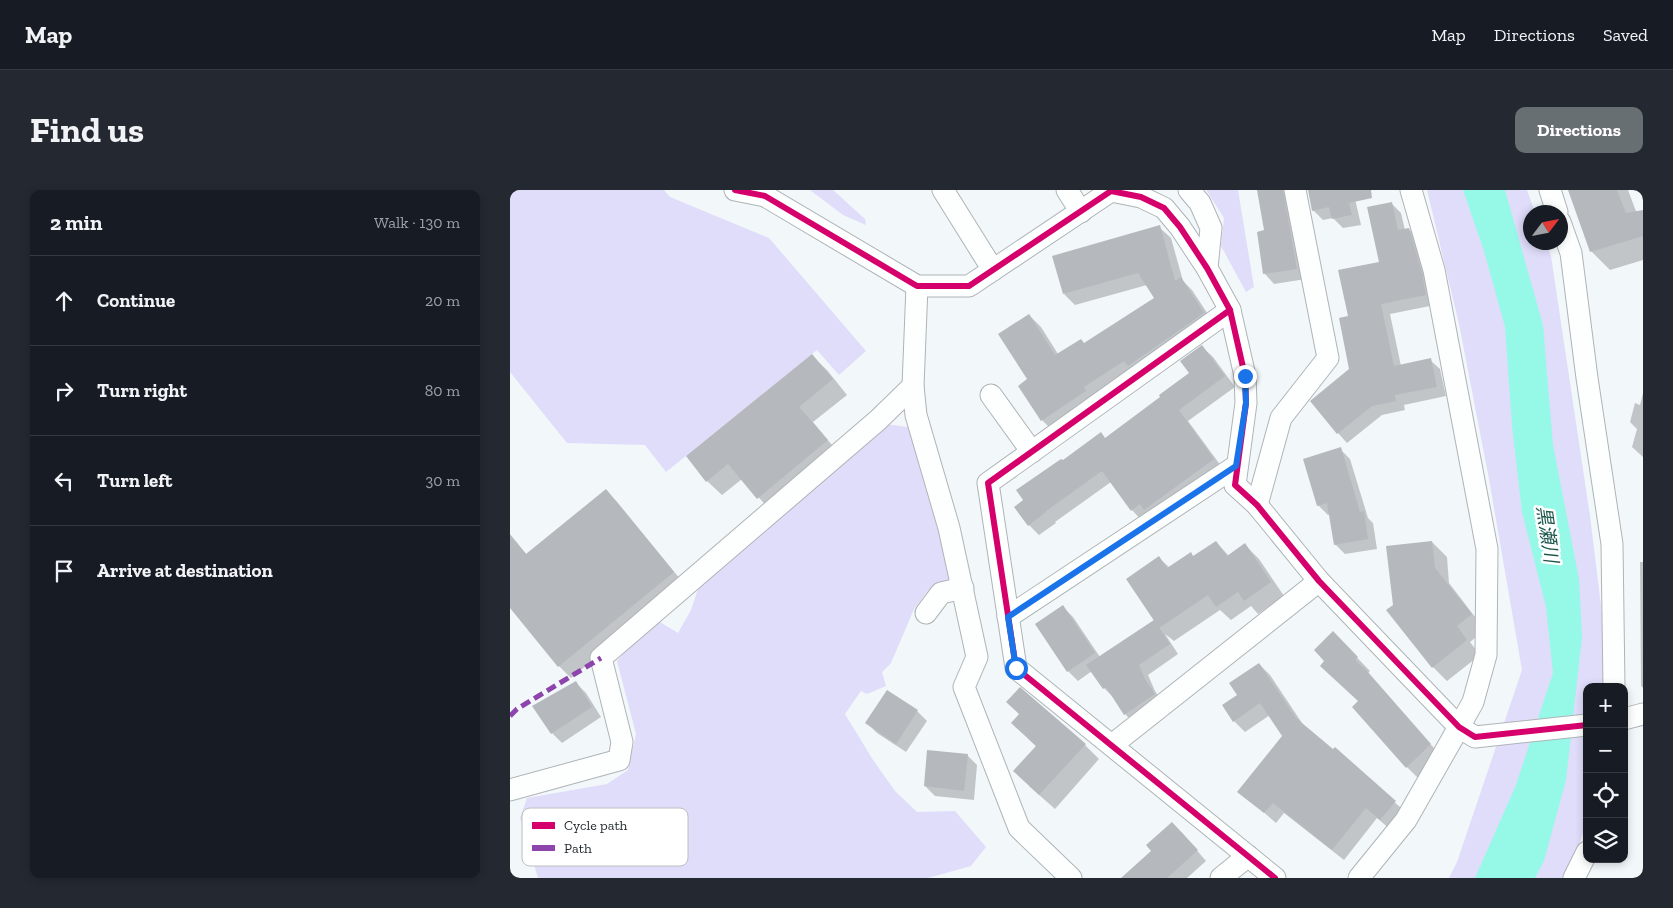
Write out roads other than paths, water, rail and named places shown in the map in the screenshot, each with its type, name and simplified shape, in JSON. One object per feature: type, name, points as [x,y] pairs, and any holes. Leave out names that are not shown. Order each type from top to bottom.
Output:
[{"type":"street","points":[[735,190],[765,196],[917,286],[969,286],[1111,191],[1141,197],[1164,208],[1180,227],[1207,268],[1230,310],[1246,385],[1246,403],[1236,466],[1235,485],[1257,505],[1319,581],[1467,732],[1583,725]]},
{"type":"street","points":[[943,190],[993,270]]},
{"type":"street","points":[[1068,190],[1081,212]]},
{"type":"street","points":[[1189,190],[1200,203],[1211,228],[1207,268]]},
{"type":"street","points":[[1257,505],[1281,418],[1328,358],[1295,190]]},
{"type":"street","points":[[1358,878],[1406,820],[1467,732],[1486,655],[1487,548],[1434,270],[1411,190]]},
{"type":"street","points":[[1550,190],[1555,205]]},
{"type":"street","points":[[1568,245],[1571,253],[1587,378],[1612,544],[1614,683]]},
{"type":"street","points":[[917,286],[913,386],[916,415],[949,528],[977,657],[964,687],[1019,828],[1071,878]]},
{"type":"street","points":[[1230,310],[988,482],[1016,668],[1275,878]]},
{"type":"street","points":[[510,790],[620,760],[622,742],[602,658],[878,420],[913,386]]},
{"type":"street","points":[[991,395],[1032,452]]},
{"type":"street","points":[[1008,617],[1236,466]]},
{"type":"street","points":[[1112,744],[1319,581]]},
{"type":"street","points":[[926,612],[941,593],[963,588]]},
{"type":"street","points":[[1628,719],[1643,714]]},
{"type":"street","points":[[1222,878],[1248,856]]},
{"type":"street","points":[[1574,878],[1583,860]]},
{"type":"water","name":"黒瀬川","points":[[1463,190],[1505,190],[1543,325],[1553,445],[1579,579],[1582,637],[1566,780],[1544,861],[1535,878],[1475,878],[1516,785],[1553,673],[1546,607],[1522,512],[1512,426],[1505,327],[1484,251]]}]
